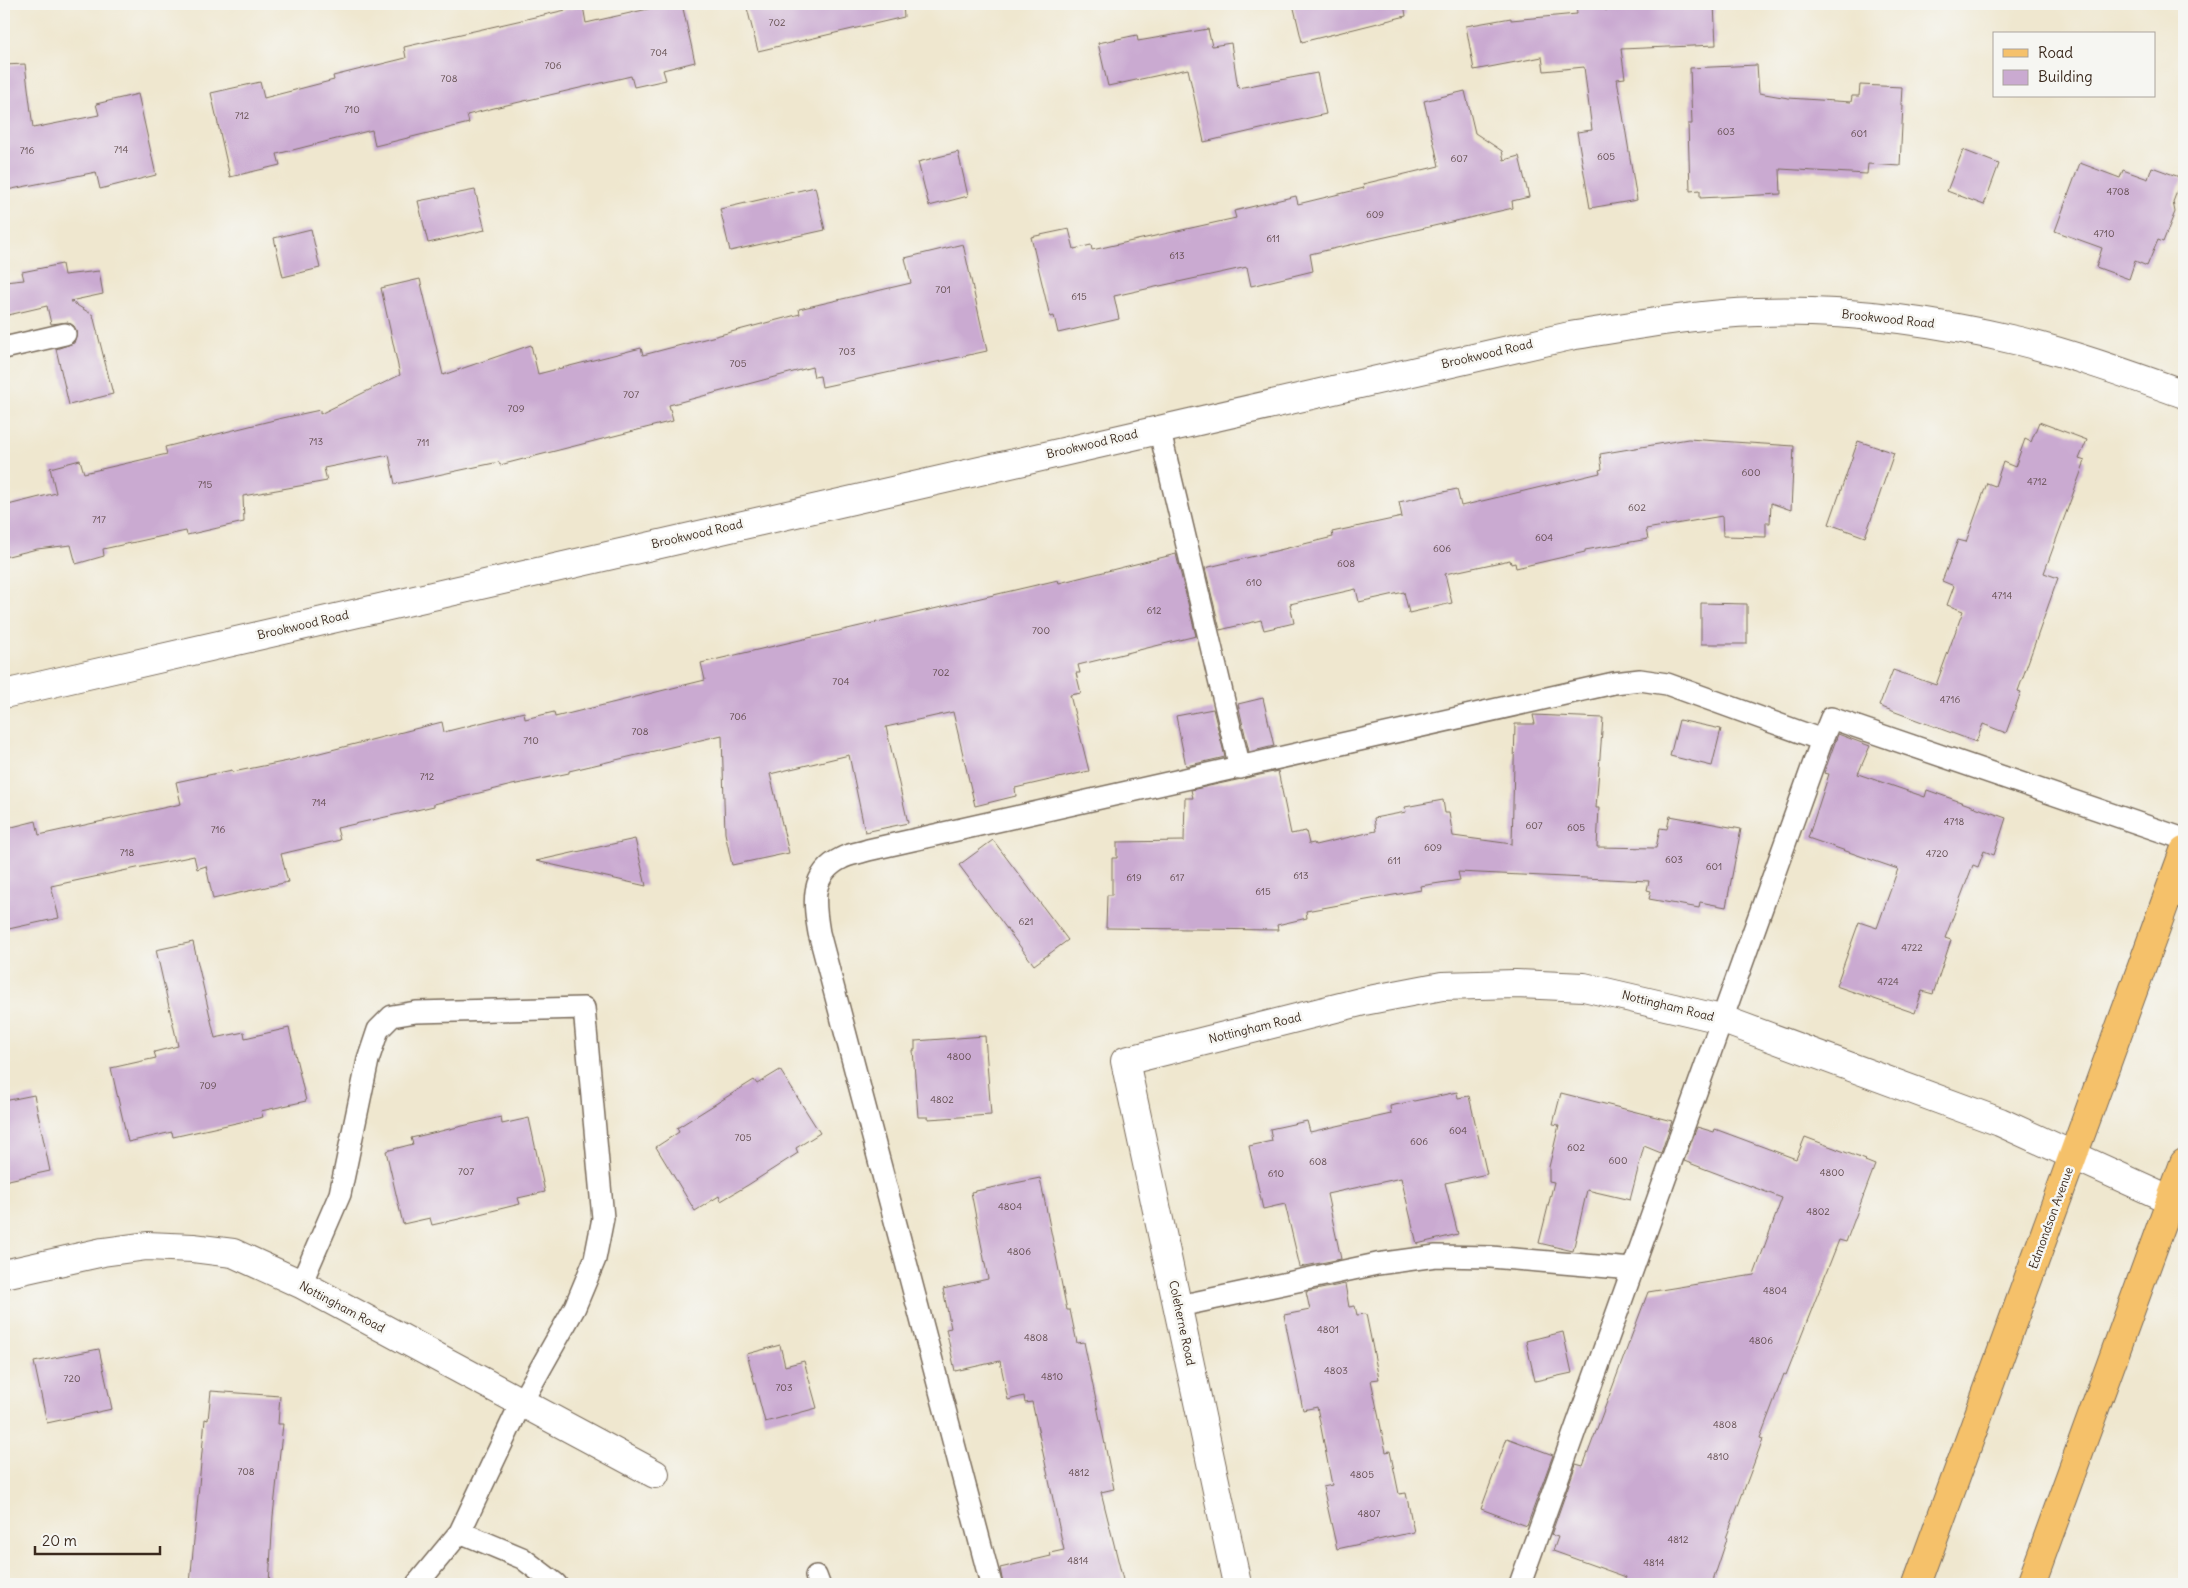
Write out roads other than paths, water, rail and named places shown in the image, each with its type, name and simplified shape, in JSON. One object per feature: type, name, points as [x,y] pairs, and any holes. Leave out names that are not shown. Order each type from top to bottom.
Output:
[{"type":"main road","name":"Edmondson Avenue","points":[[1917,1584],[2184,851]]},
{"type":"main road","points":[[2031,1584],[2177,1203],[2184,1163]]},
{"type":"street","name":"Brookwood Road","points":[[4,694],[1159,428],[1570,336],[1671,320],[1757,312],[1856,315],[1937,324],[2029,344],[2096,363],[2184,394]]},
{"type":"street","name":"Nottingham Road","points":[[1125,1061],[1364,1001],[1442,986],[1516,984],[1584,986],[1721,1019],[2000,1122],[2177,1203]]},
{"type":"street","name":"Coleherne Road","points":[[1125,1061],[1237,1584]]},
{"type":"street","name":"Nottingham Road","points":[[4,1274],[112,1251],[147,1246],[193,1248],[233,1253],[301,1284],[655,1474]]},
{"type":"lane","points":[[4,348],[65,334]]},
{"type":"lane","points":[[1159,428],[1240,768]]},
{"type":"lane","points":[[991,1584],[819,933],[814,904],[816,887],[826,871],[841,858],[868,850],[1614,683],[1640,680],[1666,684],[1822,740]]},
{"type":"lane","points":[[1520,1584],[1721,1019],[1831,718],[2184,839]]},
{"type":"lane","points":[[301,1284],[340,1194],[368,1060],[378,1030],[392,1016],[416,1012],[584,1008],[604,1218],[595,1259],[575,1307],[521,1403],[460,1532],[418,1584]]},
{"type":"lane","points":[[1179,1306],[1377,1264],[1436,1256],[1491,1258],[1632,1269]]},
{"type":"lane","points":[[460,1532],[522,1558],[556,1584]]}]
